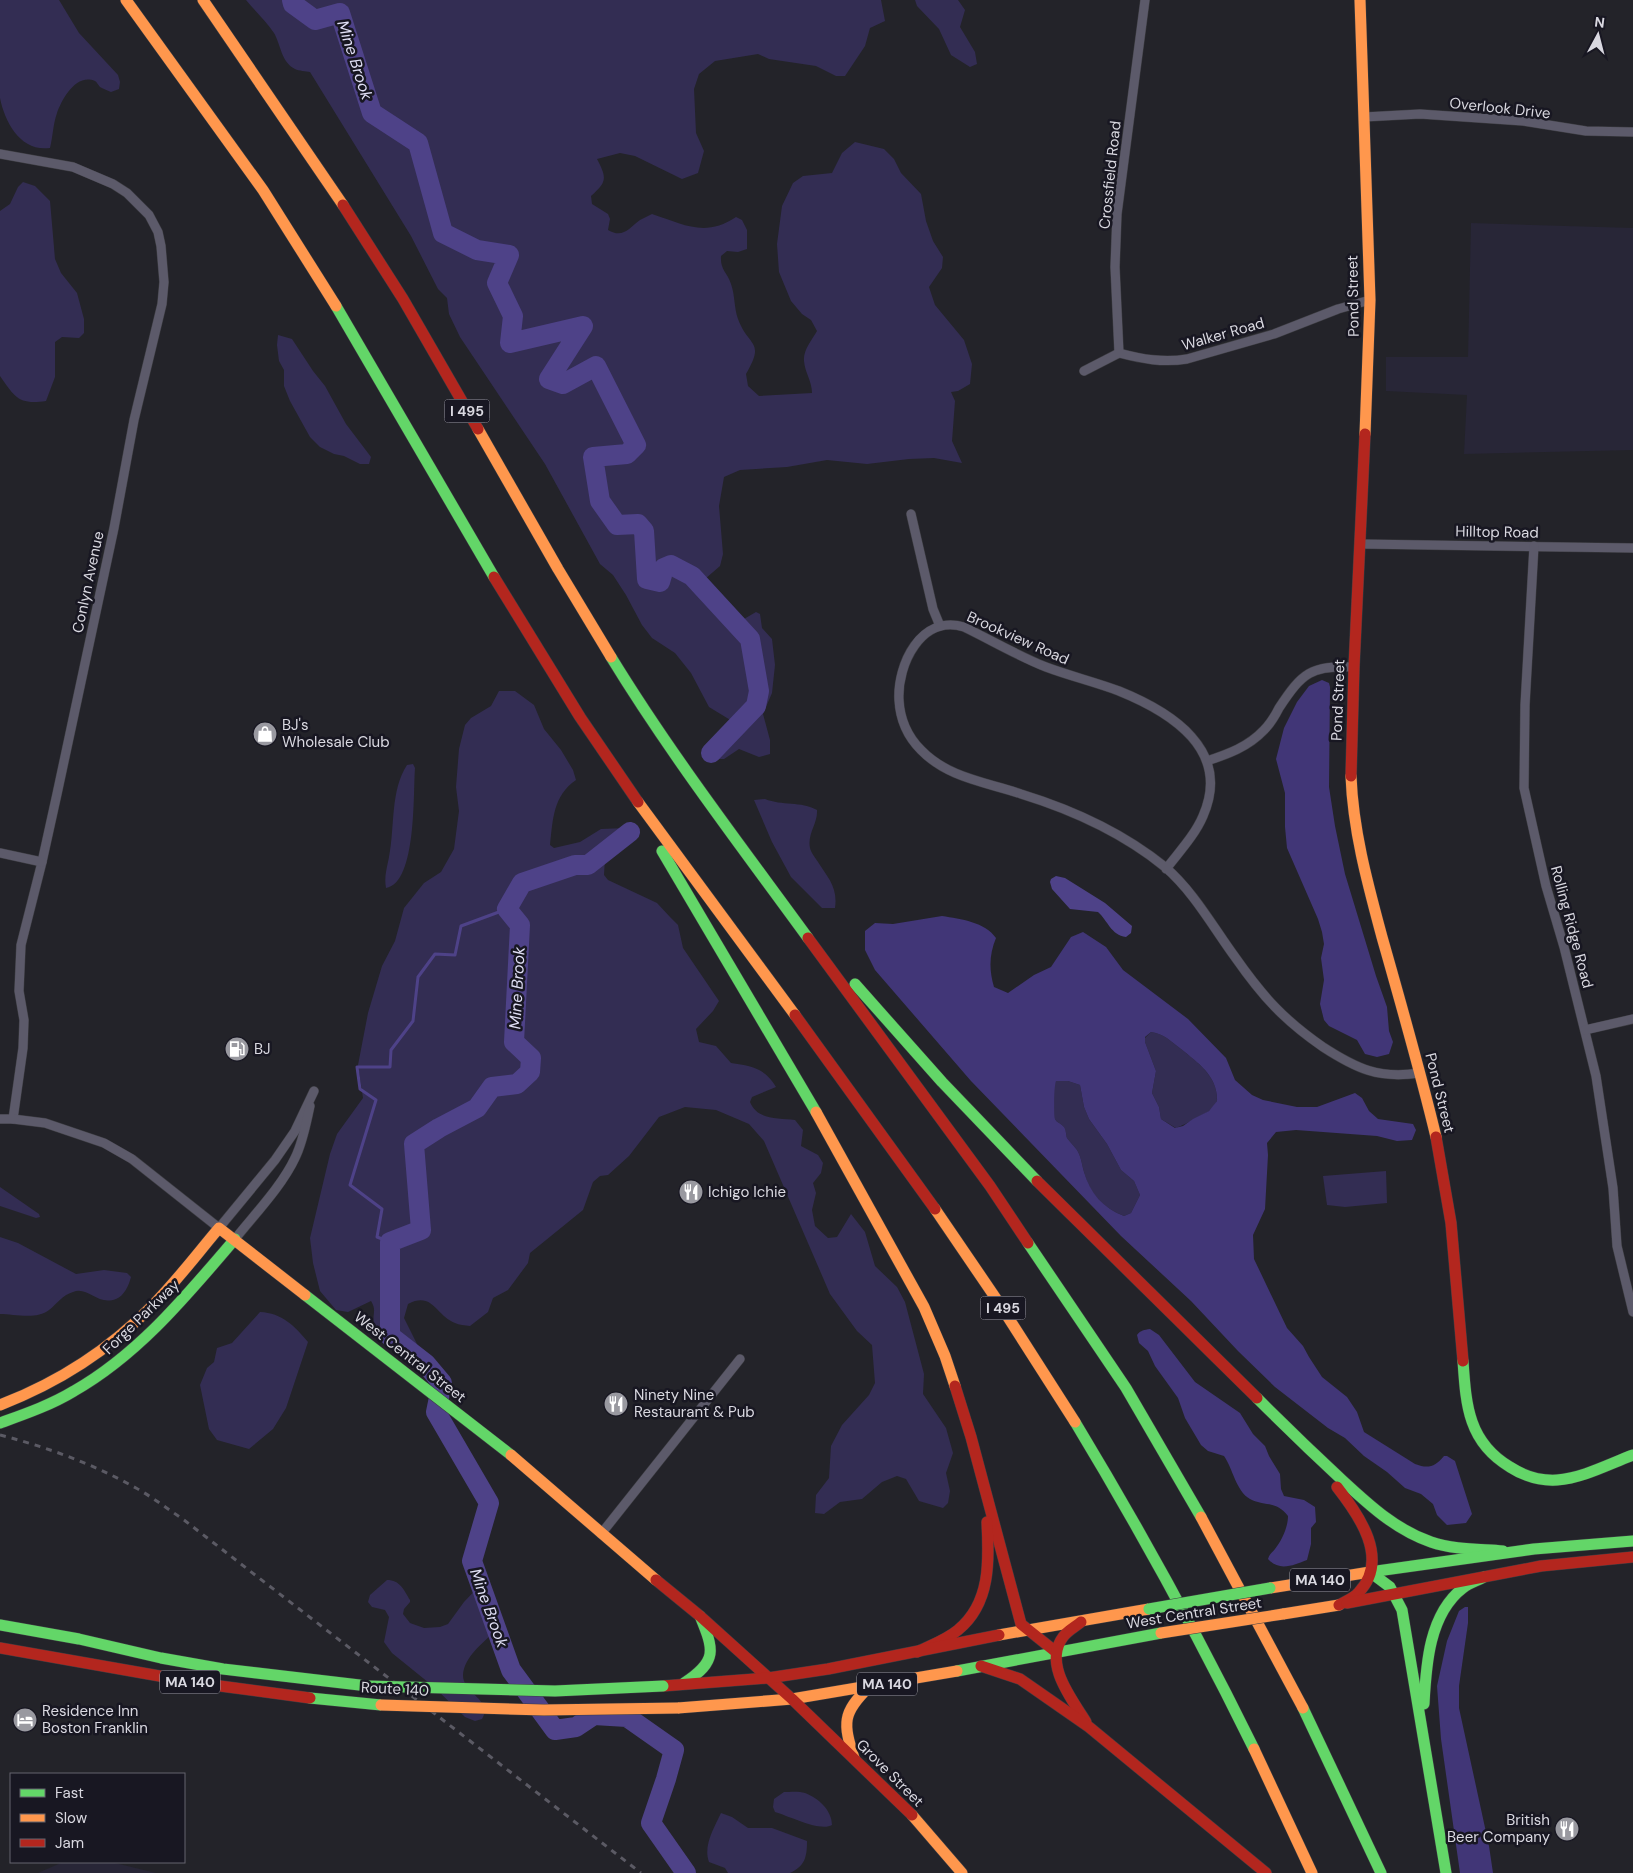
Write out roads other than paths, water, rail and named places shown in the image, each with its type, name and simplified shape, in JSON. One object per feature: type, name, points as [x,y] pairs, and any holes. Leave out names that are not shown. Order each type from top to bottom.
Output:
[{"type":"main road","name":"I 495","points":[[126,0],[233,149],[302,250],[508,601],[572,705],[626,786],[943,1219],[1024,1342],[1110,1480],[1178,1599],[1256,1752],[1312,1873]]},
{"type":"main road","name":"I 495","points":[[203,0],[346,210],[403,299],[558,569],[627,682],[726,826],[990,1186],[1126,1388],[1200,1514],[1269,1641],[1312,1725],[1381,1873]]},
{"type":"main road","name":"Pond Street","points":[[1360,0],[1370,300],[1351,767],[1352,797],[1357,832],[1372,898],[1420,1073],[1447,1195],[1465,1389],[1471,1422],[1481,1442],[1501,1462],[1521,1474],[1543,1480],[1566,1478],[1582,1474],[1633,1455]]},
{"type":"main road","points":[[626,786],[645,822],[804,1092],[924,1307],[935,1330],[972,1437],[1021,1624],[1056,1652]]},
{"type":"main road","points":[[726,826],[861,992],[942,1082],[1015,1160],[1305,1446],[1376,1511],[1406,1532],[1443,1545],[1503,1551]]},
{"type":"main road","name":"West Central Street","points":[[219,1228],[511,1455],[601,1534],[700,1616],[792,1699],[869,1687],[1161,1633],[1339,1605],[1564,1563],[1633,1557]]},
{"type":"main road","name":"Forge Parkway","points":[[0,1405],[22,1397],[60,1378],[94,1355],[142,1316],[219,1228]]},
{"type":"main road","name":"Forge Parkway","points":[[0,1424],[45,1406],[82,1386],[116,1363],[178,1305],[235,1239]]},
{"type":"main road","points":[[1305,1446],[1349,1502],[1360,1520],[1373,1556],[1370,1572],[1362,1590],[1351,1599],[1339,1605]]},
{"type":"main road","points":[[917,1652],[956,1631],[975,1613],[981,1601],[986,1582],[988,1560],[985,1490]]},
{"type":"main road","name":"West Central Street","points":[[768,1678],[828,1669],[1027,1630],[1270,1588],[1503,1551],[1633,1542]]},
{"type":"main road","points":[[1370,1572],[1386,1582],[1395,1594],[1402,1610],[1446,1873]]},
{"type":"main road","points":[[1424,1743],[1424,1694],[1427,1660],[1436,1627],[1443,1613],[1463,1588],[1484,1577]]},
{"type":"main road","points":[[682,1685],[699,1674],[710,1658],[710,1641],[700,1616]]},
{"type":"main road","points":[[1081,1622],[1063,1638],[1056,1652],[1059,1678],[1089,1728]]},
{"type":"main road","name":"Route 140","points":[[0,1625],[79,1639],[161,1658],[223,1669],[368,1686],[555,1691],[682,1685],[768,1678]]},
{"type":"main road","name":"Route 140","points":[[0,1648],[235,1689],[284,1696],[381,1705],[544,1710],[678,1708],[792,1699]]},
{"type":"main road","points":[[981,1666],[1020,1679],[1089,1728],[1266,1873]]},
{"type":"main road","points":[[854,1758],[847,1736],[846,1719],[856,1699],[869,1687]]},
{"type":"main road","name":"Grove Street","points":[[792,1699],[911,1814],[962,1873]]},
{"type":"street","name":"Crossfield Road","points":[[1119,353],[1115,267],[1118,214],[1145,0]]},
{"type":"street","name":"Overlook Drive","points":[[1364,117],[1420,114],[1524,121],[1586,131],[1633,132]]},
{"type":"street","name":"Conlyn Avenue","points":[[0,154],[73,167],[113,184],[127,193],[149,215],[159,239],[163,266],[162,304],[134,420],[112,537],[42,862],[20,945],[19,991],[24,1020],[24,1048],[13,1119]]},
{"type":"street","name":"Walker Road","points":[[1119,353],[1149,360],[1173,361],[1187,359],[1274,334],[1338,309],[1370,300]]},
{"type":"street","points":[[1084,371],[1119,353]]},
{"type":"street","points":[[912,514],[933,609],[940,626],[928,632],[914,646],[905,662],[901,676],[900,711],[907,731],[921,750],[940,766],[960,776],[1051,804],[1103,825],[1137,846],[1166,869],[1205,913],[1264,996],[1276,1010],[1298,1029],[1331,1052],[1374,1073],[1386,1076],[1420,1073]]},
{"type":"street","name":"Hilltop Road","points":[[1361,544],[1633,548]]},
{"type":"street","name":"Rolling Ridge Road","points":[[1534,546],[1525,705],[1524,788],[1546,886],[1585,1030],[1603,1113],[1613,1188],[1617,1246],[1633,1312]]},
{"type":"street","name":"Brookview Road","points":[[940,626],[953,625],[964,627],[1047,668],[1118,691],[1152,706],[1184,729],[1197,742],[1207,761],[1210,784],[1206,810],[1198,826],[1166,869]]},
{"type":"street","points":[[1207,761],[1242,748],[1259,736],[1295,684],[1306,675],[1327,667],[1354,667]]},
{"type":"street","points":[[0,853],[42,862]]},
{"type":"street","points":[[1585,1030],[1633,1019]]},
{"type":"street","points":[[219,1228],[275,1160],[295,1130],[314,1091],[304,1137],[294,1160],[272,1192],[235,1239]]},
{"type":"street","name":"West Central Street","points":[[0,1119],[45,1123],[104,1144],[132,1159],[219,1228]]},
{"type":"street","points":[[601,1534],[740,1360]]},
{"type":"waterway","name":"Mine Brook","points":[[292,0],[293,4],[315,20],[340,13],[372,113],[418,143],[443,233],[477,250],[509,255],[497,283],[513,316],[510,343],[583,326],[549,379],[563,384],[596,366],[636,445],[627,454],[593,457],[600,501],[617,525],[638,524],[644,531],[647,579],[660,582],[664,568],[671,565],[692,576],[750,639],[759,691],[756,706],[711,753]]},
{"type":"waterway","name":"Mine Brook","points":[[630,832],[588,865],[575,865],[522,883],[507,909],[520,925],[514,1042],[531,1058],[530,1072],[517,1084],[492,1087],[477,1108],[414,1144],[421,1230],[390,1242],[390,1336],[426,1364],[442,1383],[436,1412],[489,1503],[472,1561],[511,1670],[555,1730],[576,1727],[594,1715],[627,1717],[674,1750],[651,1823],[686,1873]]},
{"type":"waterway","name":"Mine Brook","points":[[390,1242],[377,1237],[382,1209],[350,1185],[376,1100],[360,1089],[357,1067],[390,1067],[391,1050],[413,1021],[418,977],[435,954],[455,955],[461,926],[507,909]]},
{"type":"railway","points":[[0,1435],[35,1445],[86,1464],[120,1479],[160,1503],[641,1873]]},
{"type":"place","name":"BJ's Wholesale Club","points":[[265,734]]},
{"type":"place","name":"BJ","points":[[237,1049]]},
{"type":"place","name":"Ichigo Ichie","points":[[691,1192]]},
{"type":"place","name":"Ninety Nine Restaurant & Pub","points":[[616,1404]]},
{"type":"place","name":"Residence Inn Boston Franklin","points":[[25,1720]]},
{"type":"place","name":"British Beer Company","points":[[1567,1829]]}]
